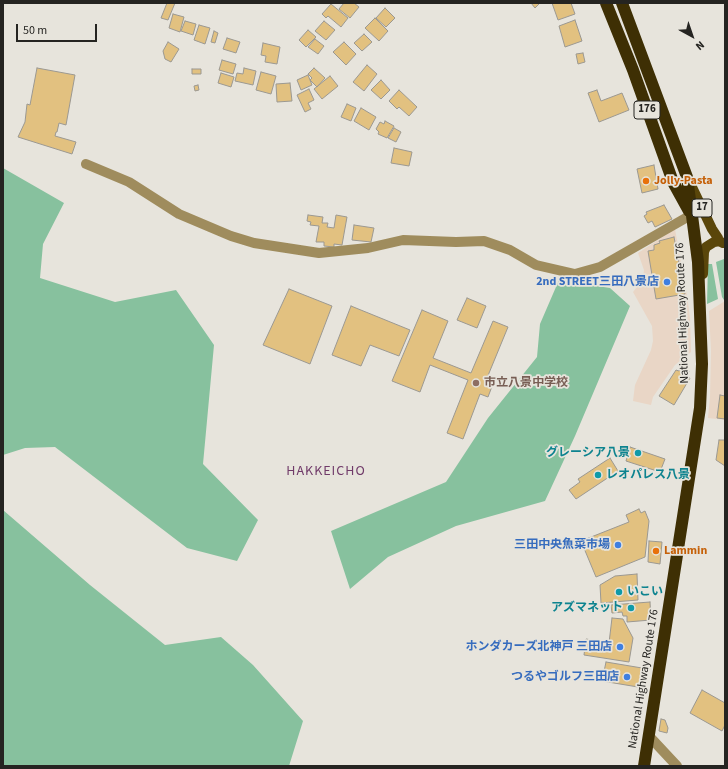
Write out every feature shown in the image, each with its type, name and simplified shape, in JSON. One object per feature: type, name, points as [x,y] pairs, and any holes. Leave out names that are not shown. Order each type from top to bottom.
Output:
[{"type":"highway","name":"National Highway Route 176","points":[[606,3],[633,70],[673,182],[691,215]]},
{"type":"highway","name":"National Highway Route 176","points":[[622,3],[687,176],[698,262],[702,364],[700,408],[644,766]]},
{"type":"main road","name":"17","points":[[687,176],[703,211],[722,242]]},
{"type":"main road","name":"17","points":[[691,215],[722,242]]},
{"type":"main road","points":[[700,305],[704,252],[706,247],[714,242],[722,242]]},
{"type":"street","points":[[86,164],[129,182],[179,214],[231,236],[254,243],[318,254],[368,248],[403,240],[456,242],[484,241],[510,250],[536,265],[575,274],[600,266],[691,215]]},
{"type":"street","points":[[649,736],[677,766]]},
{"type":"shaded area","points":[[675,229],[690,318],[691,352],[675,365],[653,397],[651,405],[633,401],[635,385],[651,350],[653,341],[652,326],[633,292],[643,279],[644,270],[638,253]]},
{"type":"shaded area","points":[[725,301],[725,420],[708,418],[711,351],[709,311]]},
{"type":"green space","points":[[3,168],[64,203],[43,244],[40,278],[115,302],[176,290],[214,345],[203,464],[258,520],[237,561],[187,548],[55,447],[25,448],[3,455]]},
{"type":"green space","points":[[724,259],[724,300],[722,297],[716,262]]},
{"type":"green space","points":[[708,264],[712,264],[718,299],[707,304]]},
{"type":"green space","points":[[559,280],[610,288],[630,306],[575,436],[545,501],[456,526],[388,557],[350,589],[331,531],[446,482],[488,418],[537,357],[540,324]]},
{"type":"green space","points":[[3,510],[90,585],[165,645],[221,637],[253,665],[303,721],[289,766],[3,766]]},
{"type":"building","points":[[167,3],[175,3],[168,20],[161,18]]},
{"type":"building","points":[[344,3],[354,3],[359,7],[350,18],[339,9]]},
{"type":"building","points":[[531,3],[540,3],[535,8]]},
{"type":"building","points":[[552,3],[571,3],[575,14],[558,20]]},
{"type":"building","points":[[331,4],[348,18],[341,27],[328,16],[326,18],[322,14]]},
{"type":"building","points":[[385,8],[395,18],[386,27],[376,18]]},
{"type":"building","points":[[173,14],[184,17],[180,32],[169,28]]},
{"type":"building","points":[[375,18],[388,31],[379,41],[365,28]]},
{"type":"building","points":[[575,20],[582,41],[565,47],[559,26]]},
{"type":"building","points":[[185,21],[196,24],[193,35],[181,31]]},
{"type":"building","points":[[324,21],[335,30],[326,40],[315,31]]},
{"type":"building","points":[[199,25],[210,28],[205,44],[194,40]]},
{"type":"building","points":[[308,30],[316,37],[306,47],[299,40]]},
{"type":"building","points":[[214,31],[218,33],[215,43],[211,42]]},
{"type":"building","points":[[364,34],[372,42],[362,51],[354,43]]},
{"type":"building","points":[[227,38],[240,42],[236,53],[223,49]]},
{"type":"building","points":[[315,39],[324,46],[318,54],[308,47]]},
{"type":"building","points":[[168,42],[179,49],[171,62],[165,59],[163,51]]},
{"type":"building","points":[[344,42],[356,54],[346,65],[333,52]]},
{"type":"building","points":[[263,43],[280,47],[277,64],[265,62],[266,56],[261,55]]},
{"type":"building","points":[[583,53],[585,62],[578,64],[576,54]]},
{"type":"building","points":[[222,60],[236,64],[233,74],[219,70]]},
{"type":"building","points":[[367,65],[377,74],[364,91],[353,82]]},
{"type":"building","points":[[37,68],[75,75],[66,125],[59,123],[55,136],[76,142],[72,154],[18,137],[25,122],[27,104],[30,105]]},
{"type":"building","points":[[244,68],[256,71],[253,85],[235,81],[237,73],[243,74]]},
{"type":"building","points":[[314,68],[325,78],[317,87],[310,80],[312,78],[308,74]]},
{"type":"building","points":[[192,69],[201,69],[201,74],[192,74]]},
{"type":"building","points":[[261,72],[276,76],[271,94],[256,90]]},
{"type":"building","points":[[221,73],[234,77],[231,87],[218,83]]},
{"type":"building","points":[[308,75],[312,85],[301,90],[297,80]]},
{"type":"building","points":[[330,76],[338,86],[322,99],[314,89]]},
{"type":"building","points":[[381,80],[390,90],[381,99],[371,90]]},
{"type":"building","points":[[290,83],[292,101],[277,102],[276,84]]},
{"type":"building","points":[[198,85],[199,90],[195,91],[194,86]]},
{"type":"building","points":[[309,89],[314,100],[308,103],[311,109],[305,112],[297,95]]},
{"type":"building","points":[[399,90],[417,107],[409,116],[399,107],[397,109],[389,101]]},
{"type":"building","points":[[597,90],[601,101],[622,93],[629,110],[599,122],[588,93]]},
{"type":"building","points":[[347,104],[356,108],[351,121],[341,117]]},
{"type":"building","points":[[361,108],[376,117],[369,130],[354,121]]},
{"type":"building","points":[[385,121],[394,126],[387,138],[378,134],[379,132],[376,129],[380,122],[384,124]]},
{"type":"building","points":[[394,128],[401,132],[396,142],[388,138]]},
{"type":"building","points":[[394,148],[412,152],[409,166],[391,163]]},
{"type":"building","points":[[654,165],[658,189],[642,193],[637,169]]},
{"type":"building","points":[[664,205],[672,219],[655,227],[652,221],[648,223],[644,216],[647,214],[646,212]]},
{"type":"building","points":[[308,215],[323,217],[322,223],[328,223],[327,227],[334,228],[336,215],[347,217],[342,245],[334,244],[334,247],[324,246],[324,242],[316,242],[319,226],[310,225],[311,222],[307,221]]},
{"type":"building","points":[[354,225],[374,228],[371,242],[352,240]]},
{"type":"building","points":[[674,237],[685,294],[656,299],[648,251],[654,250],[654,245],[660,243],[659,241]]},
{"type":"building","points":[[289,289],[332,306],[310,364],[263,345]]},
{"type":"building","points":[[467,298],[486,306],[477,328],[457,320]]},
{"type":"building","points":[[351,306],[410,330],[399,356],[370,345],[361,366],[332,355]]},
{"type":"building","points":[[422,310],[448,321],[433,358],[471,373],[493,321],[508,327],[487,378],[494,381],[488,397],[480,394],[463,439],[447,433],[468,380],[430,365],[420,392],[392,381]]},
{"type":"building","points":[[681,367],[689,371],[687,376],[690,378],[674,405],[659,396],[676,370],[679,371]]},
{"type":"building","points":[[720,395],[725,396],[725,419],[717,418]]},
{"type":"building","points":[[719,440],[725,440],[725,466],[716,460]]},
{"type":"building","name":"グレーシア八景","points":[[630,447],[665,459],[660,472],[626,461]]},
{"type":"building","name":"レオパレス八景","points":[[610,458],[618,471],[576,499],[569,490],[580,482],[578,479]]},
{"type":"building","points":[[639,509],[641,513],[645,511],[649,521],[645,557],[596,577],[581,541],[629,522],[626,515]]},
{"type":"building","points":[[649,541],[662,542],[660,564],[648,562]]},
{"type":"building","name":"いこい","points":[[637,574],[638,600],[601,603],[600,585],[615,576]]},
{"type":"building","name":"アズマネット","points":[[650,602],[651,620],[627,622],[627,616],[623,616],[622,612],[612,613],[611,605]]},
{"type":"building","points":[[612,618],[623,619],[633,638],[629,662],[584,655],[586,639],[609,643]]},
{"type":"building","points":[[606,662],[648,669],[644,688],[602,681]]},
{"type":"building","points":[[702,690],[725,703],[725,725],[722,731],[690,713]]},
{"type":"building","points":[[661,719],[665,720],[668,728],[667,733],[659,731]]},
{"type":"place","name":"Jolly-Pasta","points":[[646,181]]},
{"type":"place","name":"2nd STREET三田八景店","points":[[667,282]]},
{"type":"place","name":"市立八景中学校","points":[[476,383]]},
{"type":"place","name":"グレーシア八景","points":[[638,453]]},
{"type":"place","name":"レオパレス八景","points":[[598,475]]},
{"type":"place","name":"三田中央魚菜市場","points":[[618,545]]},
{"type":"place","name":"Lammin","points":[[656,551]]},
{"type":"place","name":"いこい","points":[[619,592]]},
{"type":"place","name":"アズマネット","points":[[631,608]]},
{"type":"place","name":"ホンダカーズ北神戸 三田店","points":[[620,647]]},
{"type":"place","name":"つるやゴルフ三田店","points":[[627,677]]},
{"type":"district","name":"HAKKEICHO","points":[[326,472]]}]
